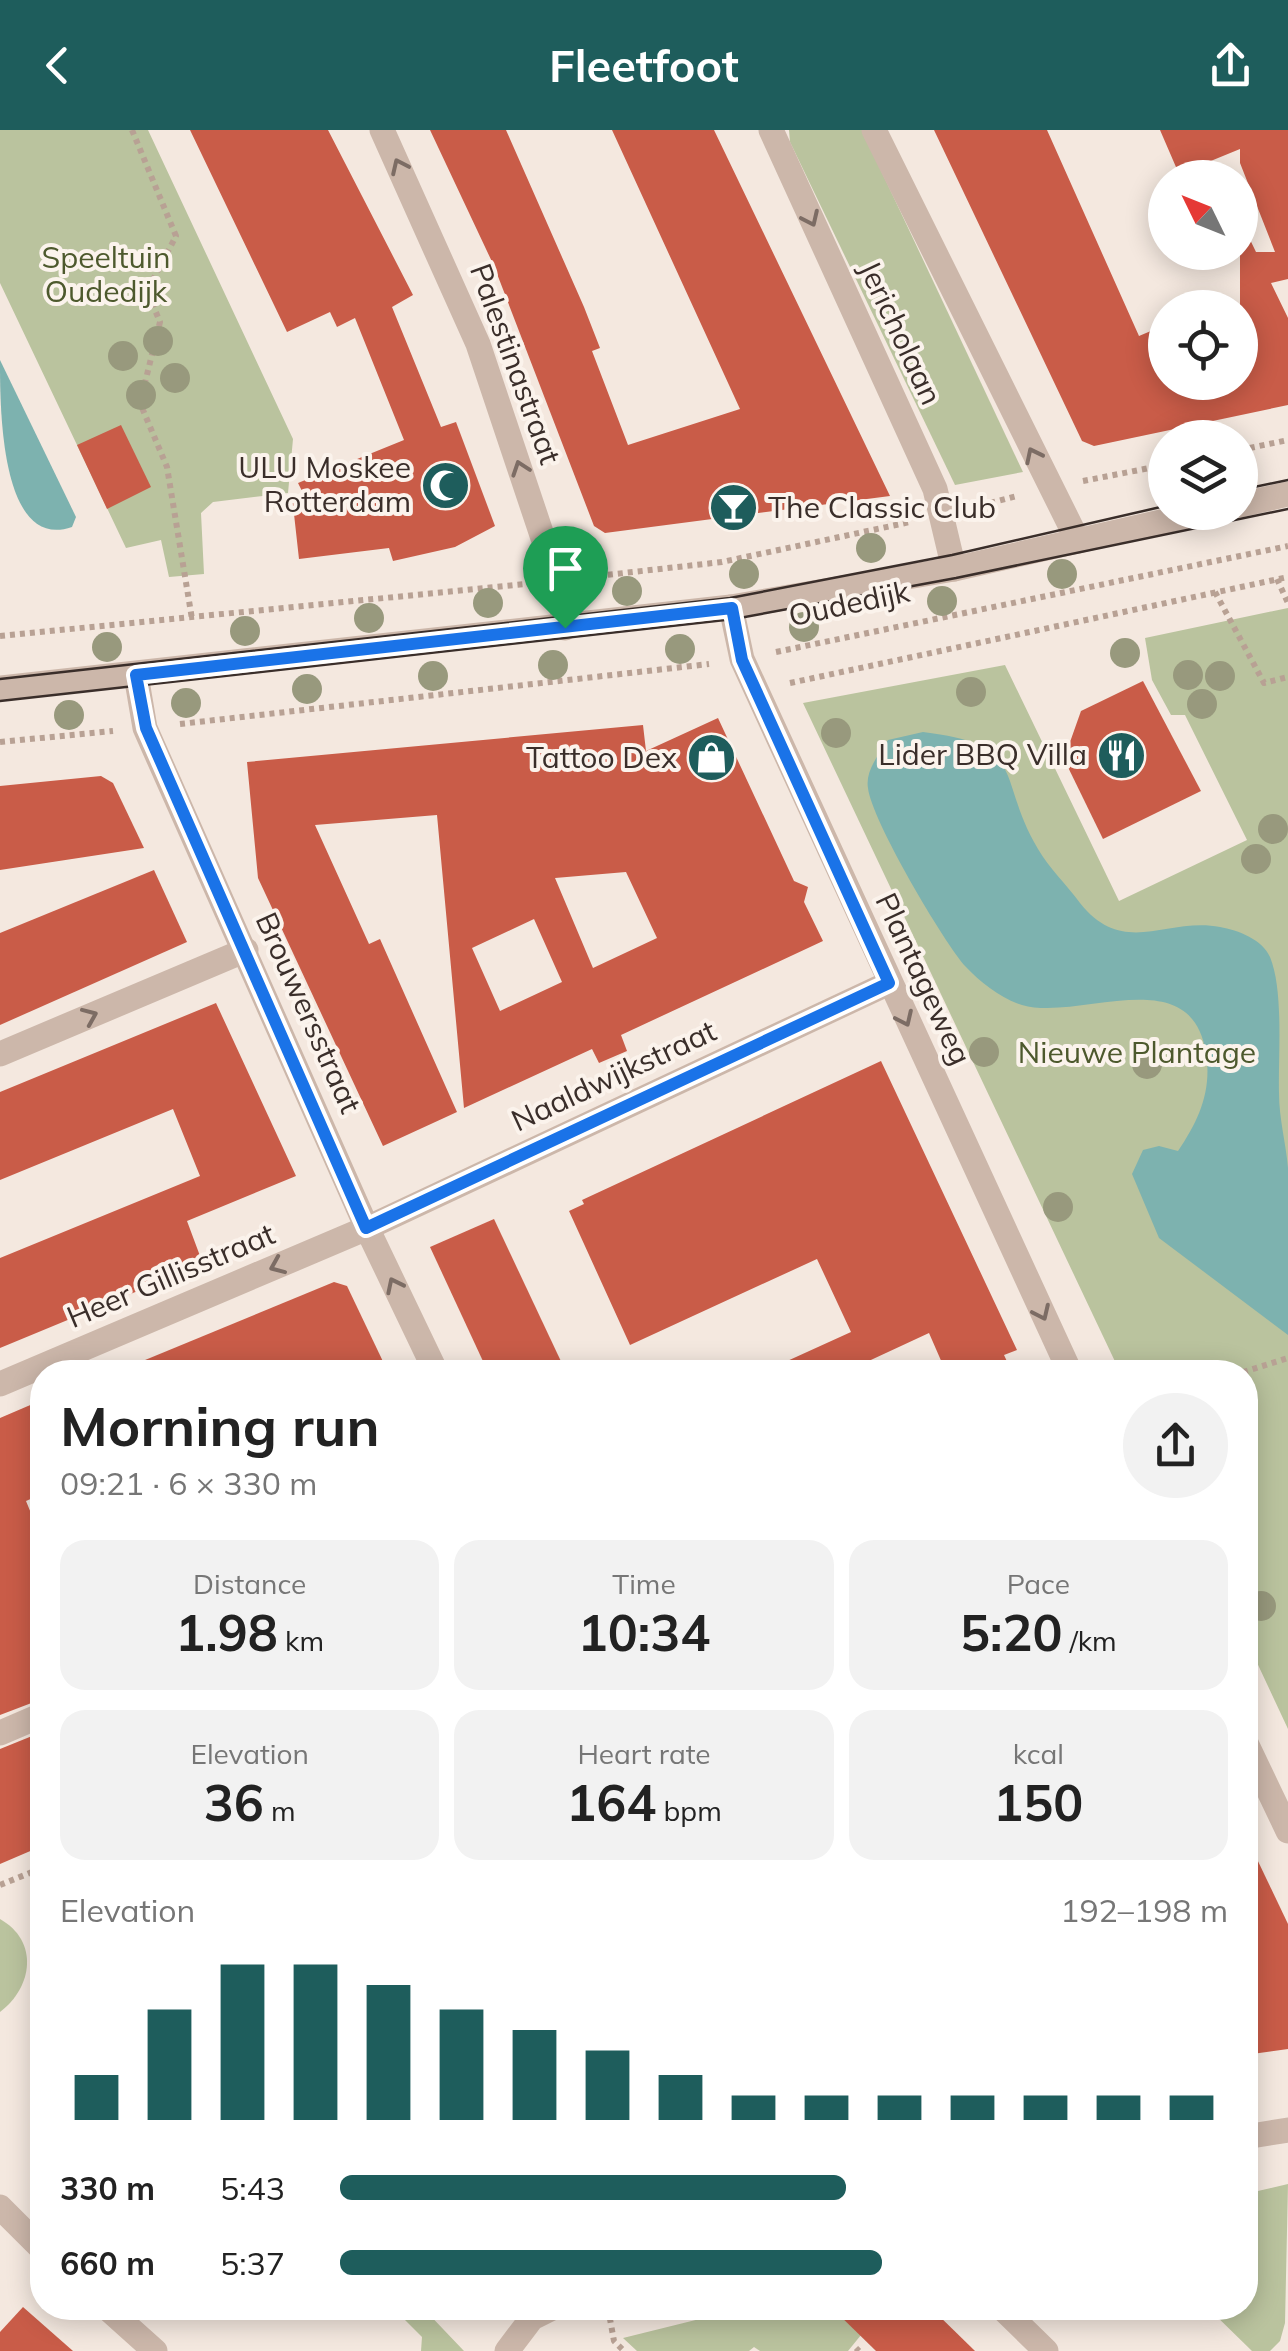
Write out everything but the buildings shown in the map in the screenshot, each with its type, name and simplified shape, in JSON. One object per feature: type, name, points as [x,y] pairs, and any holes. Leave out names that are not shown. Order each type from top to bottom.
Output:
[{"type":"street","name":"Palestinastraat","points":[[382,130],[478,344],[558,580],[565,628]]},
{"type":"street","name":"Jericholaan","points":[[770,130],[936,489],[954,569]]},
{"type":"street","points":[[874,130],[1078,541]]},
{"type":"street","points":[[1258,501],[1288,494]]},
{"type":"street","name":"Oudedijk","points":[[0,688],[732,608],[954,569],[1148,525]]},
{"type":"street","name":"Plantageweg","points":[[732,608],[742,660],[1064,1360]]},
{"type":"street","name":"Brouwersstraat","points":[[136,675],[146,728],[366,1228],[430,1360]]},
{"type":"street","points":[[0,1054],[246,950]]},
{"type":"street","name":"Naaldwijkstraat","points":[[366,1228],[889,983]]},
{"type":"street","name":"Heer Gillisstraat","points":[[56,1360],[366,1228]]},
{"type":"street","name":"Heer Gillisstraat","points":[[0,1384],[30,1371]]},
{"type":"street","points":[[0,1733],[30,1720]]},
{"type":"street","points":[[1258,1768],[1288,1831]]},
{"type":"street","points":[[1258,2136],[1288,2130]]},
{"type":"street","points":[[0,2207],[30,2238]]},
{"type":"street","points":[[121,2320],[156,2351]]},
{"type":"street","points":[[507,2351],[530,2320]]},
{"type":"street","points":[[1014,2320],[1046,2351]]},
{"type":"path","points":[[132,130],[176,236],[147,291],[160,322],[140,403],[168,468],[192,619]]},
{"type":"path","points":[[1258,446],[1288,440]]},
{"type":"path","name":"Oudedijk","points":[[0,742],[742,660],[1288,546]]},
{"type":"path","points":[[758,690],[1288,577]]},
{"type":"path","points":[[1277,579],[1288,603]]},
{"type":"path","points":[[1215,592],[1264,683],[1288,677]]},
{"type":"path","points":[[1258,1368],[1288,1358]]},
{"type":"path","points":[[0,1885],[30,1873]]},
{"type":"path","points":[[610,2320],[614,2341],[624,2351]]},
{"type":"green space","name":"Speeltuin Oudedijk","points":[[0,130],[148,130],[293,439],[288,493],[213,502],[201,513],[204,574],[169,577],[161,540],[126,548],[0,283]]},
{"type":"green space","points":[[789,130],[862,130],[1023,472],[955,485],[790,142]]},
{"type":"green space","name":"Nieuwe Plantage","points":[[1288,608],[1288,1729],[1258,1665],[1258,1360],[1114,1360],[803,703],[1005,665],[1119,901],[1247,840],[1185,715],[1171,715],[1152,680],[1145,638]]},
{"type":"green space","points":[[0,1919],[21,1939],[27,1964],[19,1990],[0,2012]]},
{"type":"green space","points":[[1288,2184],[1285,2323],[1280,2341],[1270,2351],[1252,2351],[1220,2320],[1258,2320],[1258,2191]]},
{"type":"green space","points":[[405,2320],[434,2320],[464,2351],[421,2351],[422,2337]]},
{"type":"green space","points":[[696,2320],[845,2320],[861,2335],[848,2351],[760,2351],[754,2347],[749,2351],[637,2351],[623,2338]]},
{"type":"water","points":[[0,360],[76,517],[72,527],[48,529],[30,518],[18,498],[4,440]]},
{"type":"water","points":[[923,732],[957,738],[995,756],[1004,768],[1038,849],[1096,919],[1113,929],[1129,932],[1200,925],[1220,927],[1249,937],[1267,951],[1277,987],[1279,1103],[1288,1168],[1288,1335],[1159,1238],[1132,1174],[1143,1150],[1159,1146],[1178,1151],[1198,1116],[1207,1067],[1196,1025],[1179,1008],[1156,1001],[1046,1008],[1014,1002],[966,967],[926,908],[881,826],[868,788],[874,763],[888,740]]},
{"type":"tram line","points":[[1258,486],[1288,480]]},
{"type":"tram line","points":[[0,701],[734,619],[956,578],[1288,509]]},
{"type":"tram line","points":[[0,679],[730,598],[952,555],[1148,510]]},
{"type":"place","name":"ULU Moskee Rotterdam","points":[[446,485]]},
{"type":"place","name":"The Classic Club","points":[[733,508]]},
{"type":"place","name":"Lider BBQ Villa","points":[[1122,755]]},
{"type":"place","name":"Tattoo Dex","points":[[712,758]]},
{"type":"route","points":[[732,608],[742,660],[889,983],[366,1228],[146,728],[136,675],[565,628],[732,608]]}]
